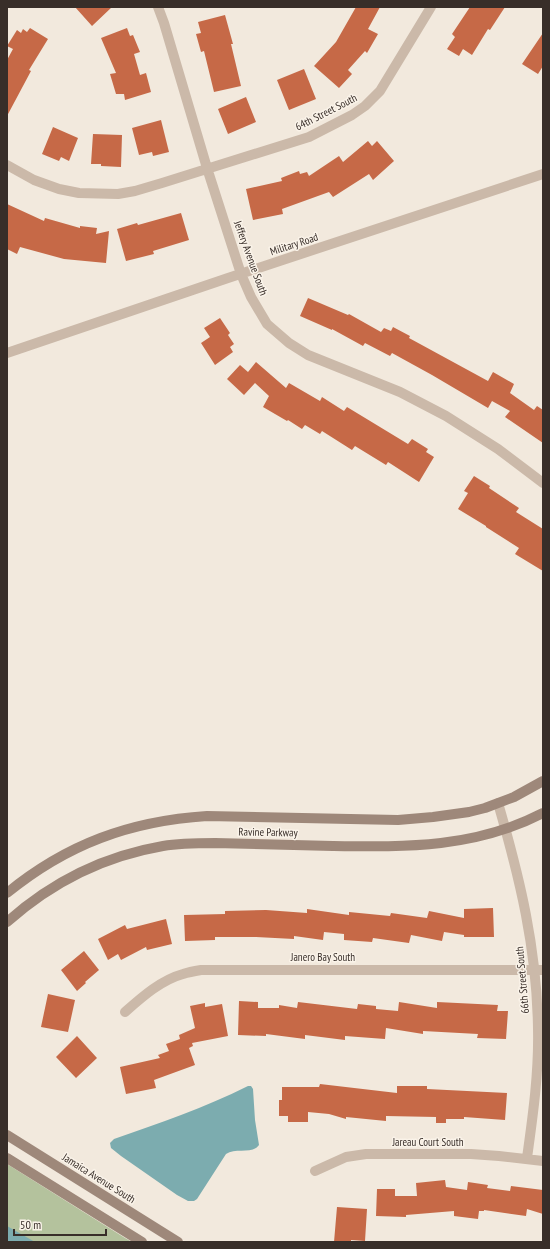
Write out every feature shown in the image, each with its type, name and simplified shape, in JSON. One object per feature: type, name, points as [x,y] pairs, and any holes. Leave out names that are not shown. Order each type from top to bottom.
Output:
[{"type":"street","name":"Jeffery Avenue South","points":[[158,7],[241,274],[250,297],[267,324],[289,343],[308,355],[400,392],[446,416],[498,449],[543,483]]},
{"type":"street","name":"64th Street South","points":[[7,166],[46,185],[79,193],[118,194],[135,191],[309,137],[352,115],[365,106],[380,91],[431,7]]},
{"type":"street","name":"Military Road","points":[[7,353],[543,174]]},
{"type":"street","name":"Ravine Parkway","points":[[7,893],[37,870],[75,849],[114,832],[156,822],[208,816],[413,819],[469,812],[498,803],[527,791],[543,781]]},
{"type":"street","name":"66th Street South","points":[[498,803],[524,898],[538,970],[537,1066],[527,1158]]},
{"type":"street","name":"Ravine Parkway","points":[[7,922],[46,891],[84,870],[111,859],[137,851],[165,845],[215,843],[378,847],[415,846],[462,840],[505,829],[543,812]]},
{"type":"street","name":"Janero Bay South","points":[[125,1012],[141,998],[170,979],[183,973],[201,970],[538,970]]},
{"type":"street","name":"Jamaica Avenue South","points":[[7,1135],[178,1242]]},
{"type":"street","name":"Jareau Court South","points":[[315,1171],[346,1157],[366,1154],[471,1154],[527,1158],[543,1161]]},
{"type":"street","points":[[7,1158],[142,1242]]},
{"type":"green space","points":[[7,1164],[125,1238],[132,1242],[7,1242]]},
{"type":"water","points":[[251,1086],[253,1089],[255,1120],[259,1145],[252,1150],[234,1151],[226,1154],[197,1199],[194,1201],[188,1201],[177,1195],[111,1148],[110,1143],[114,1139],[198,1108]]},
{"type":"water","points":[[7,1226],[35,1242],[7,1242]]},
{"type":"building","points":[[75,7],[112,7],[92,26]]},
{"type":"building","points":[[356,7],[380,7],[368,29],[378,34],[367,53],[365,51],[348,70],[352,74],[339,88],[314,66],[336,42]]},
{"type":"building","points":[[470,7],[505,7],[490,30],[488,29],[472,55],[463,49],[459,56],[447,49],[455,37],[452,34]]},
{"type":"building","points":[[225,15],[233,44],[231,44],[241,86],[214,92],[204,51],[201,52],[196,34],[201,33],[198,22]]},
{"type":"building","points":[[30,28],[48,39],[29,70],[31,71],[7,116],[7,60],[13,49],[7,46],[17,30],[21,33],[23,29],[27,32]]},
{"type":"building","points":[[127,28],[130,36],[133,35],[140,52],[134,54],[140,75],[146,73],[151,92],[125,100],[124,94],[116,94],[110,74],[116,73],[101,38]]},
{"type":"building","points":[[543,33],[543,66],[538,74],[522,64]]},
{"type":"building","points":[[304,69],[316,99],[289,110],[277,80]]},
{"type":"building","points":[[246,97],[256,122],[228,134],[218,109]]},
{"type":"building","points":[[161,120],[169,152],[153,156],[152,152],[139,155],[132,128]]},
{"type":"building","points":[[53,127],[78,138],[69,161],[61,157],[59,161],[42,154]]},
{"type":"building","points":[[93,134],[122,135],[121,167],[91,164]]},
{"type":"building","points":[[368,141],[372,146],[377,141],[394,161],[373,180],[369,174],[333,197],[329,192],[282,209],[283,214],[253,220],[246,189],[282,181],[281,178],[299,171],[300,174],[307,172],[309,176],[339,156],[343,162]]},
{"type":"building","points":[[7,204],[44,221],[45,218],[80,228],[80,226],[97,228],[96,234],[109,231],[106,263],[64,259],[20,247],[17,254],[7,249]]},
{"type":"building","points":[[181,213],[189,240],[153,251],[154,254],[126,261],[117,229],[137,223],[138,225]]},
{"type":"building","points":[[308,298],[348,315],[349,314],[381,332],[384,328],[391,331],[393,327],[410,336],[409,338],[488,381],[493,372],[514,384],[510,393],[534,410],[537,406],[543,410],[543,443],[505,417],[510,411],[492,401],[488,408],[392,353],[390,356],[365,343],[363,346],[332,329],[300,316]]},
{"type":"building","points":[[220,318],[230,333],[228,335],[234,344],[230,347],[233,352],[215,365],[201,343],[210,337],[204,328]]},
{"type":"building","points":[[256,362],[286,388],[289,383],[320,401],[322,397],[344,411],[347,407],[408,444],[412,439],[428,449],[426,452],[434,457],[419,482],[388,462],[386,465],[355,446],[352,450],[322,431],[320,434],[305,425],[302,429],[263,407],[269,396],[255,383],[244,395],[227,379],[240,365],[248,372]]},
{"type":"building","points":[[474,476],[519,508],[516,512],[543,529],[543,571],[515,554],[519,548],[458,509],[468,493],[464,491]]},
{"type":"building","points":[[493,908],[494,937],[464,937],[464,935],[444,932],[442,941],[411,935],[409,943],[373,938],[372,942],[344,940],[344,934],[324,932],[323,940],[294,936],[294,939],[215,937],[215,940],[185,941],[184,915],[225,914],[225,911],[266,910],[307,913],[307,909],[349,915],[349,912],[390,916],[391,913],[427,918],[429,911],[464,918],[464,909]]},
{"type":"building","points":[[166,919],[172,944],[147,950],[146,947],[121,960],[118,954],[108,960],[98,939],[125,925],[127,929]]},
{"type":"building","points":[[84,951],[99,970],[77,991],[61,970]]},
{"type":"building","points":[[48,994],[75,1000],[68,1032],[41,1027]]},
{"type":"building","points":[[239,1001],[258,1002],[258,1008],[279,1008],[279,1005],[297,1008],[298,1002],[357,1009],[358,1004],[376,1006],[376,1009],[398,1011],[399,1002],[437,1008],[437,1002],[498,1005],[497,1011],[508,1011],[506,1039],[477,1038],[478,1034],[423,1031],[423,1034],[386,1028],[385,1039],[345,1036],[345,1040],[305,1035],[305,1039],[266,1034],[266,1036],[238,1035]]},
{"type":"building","points":[[205,1003],[205,1007],[222,1004],[228,1036],[192,1043],[193,1046],[189,1048],[195,1065],[154,1080],[156,1088],[126,1094],[120,1067],[160,1058],[158,1055],[169,1051],[166,1044],[180,1039],[179,1035],[195,1028],[190,1006]]},
{"type":"building","points":[[77,1036],[97,1058],[76,1078],[56,1057]]},
{"type":"building","points":[[320,1084],[397,1093],[397,1086],[427,1086],[427,1089],[507,1093],[505,1120],[464,1117],[464,1119],[446,1119],[446,1123],[436,1123],[436,1117],[386,1116],[386,1121],[346,1117],[346,1119],[329,1114],[308,1112],[308,1122],[288,1122],[288,1116],[279,1116],[279,1100],[282,1100],[282,1087],[319,1087]]},
{"type":"building","points":[[445,1180],[446,1187],[467,1190],[468,1182],[488,1185],[487,1188],[510,1191],[511,1186],[543,1190],[543,1214],[527,1209],[526,1216],[484,1210],[479,1211],[478,1219],[454,1216],[454,1211],[406,1215],[406,1217],[376,1216],[377,1189],[395,1189],[395,1196],[417,1196],[416,1183]]},
{"type":"building","points":[[337,1207],[367,1209],[365,1241],[351,1240],[351,1242],[334,1242]]}]
